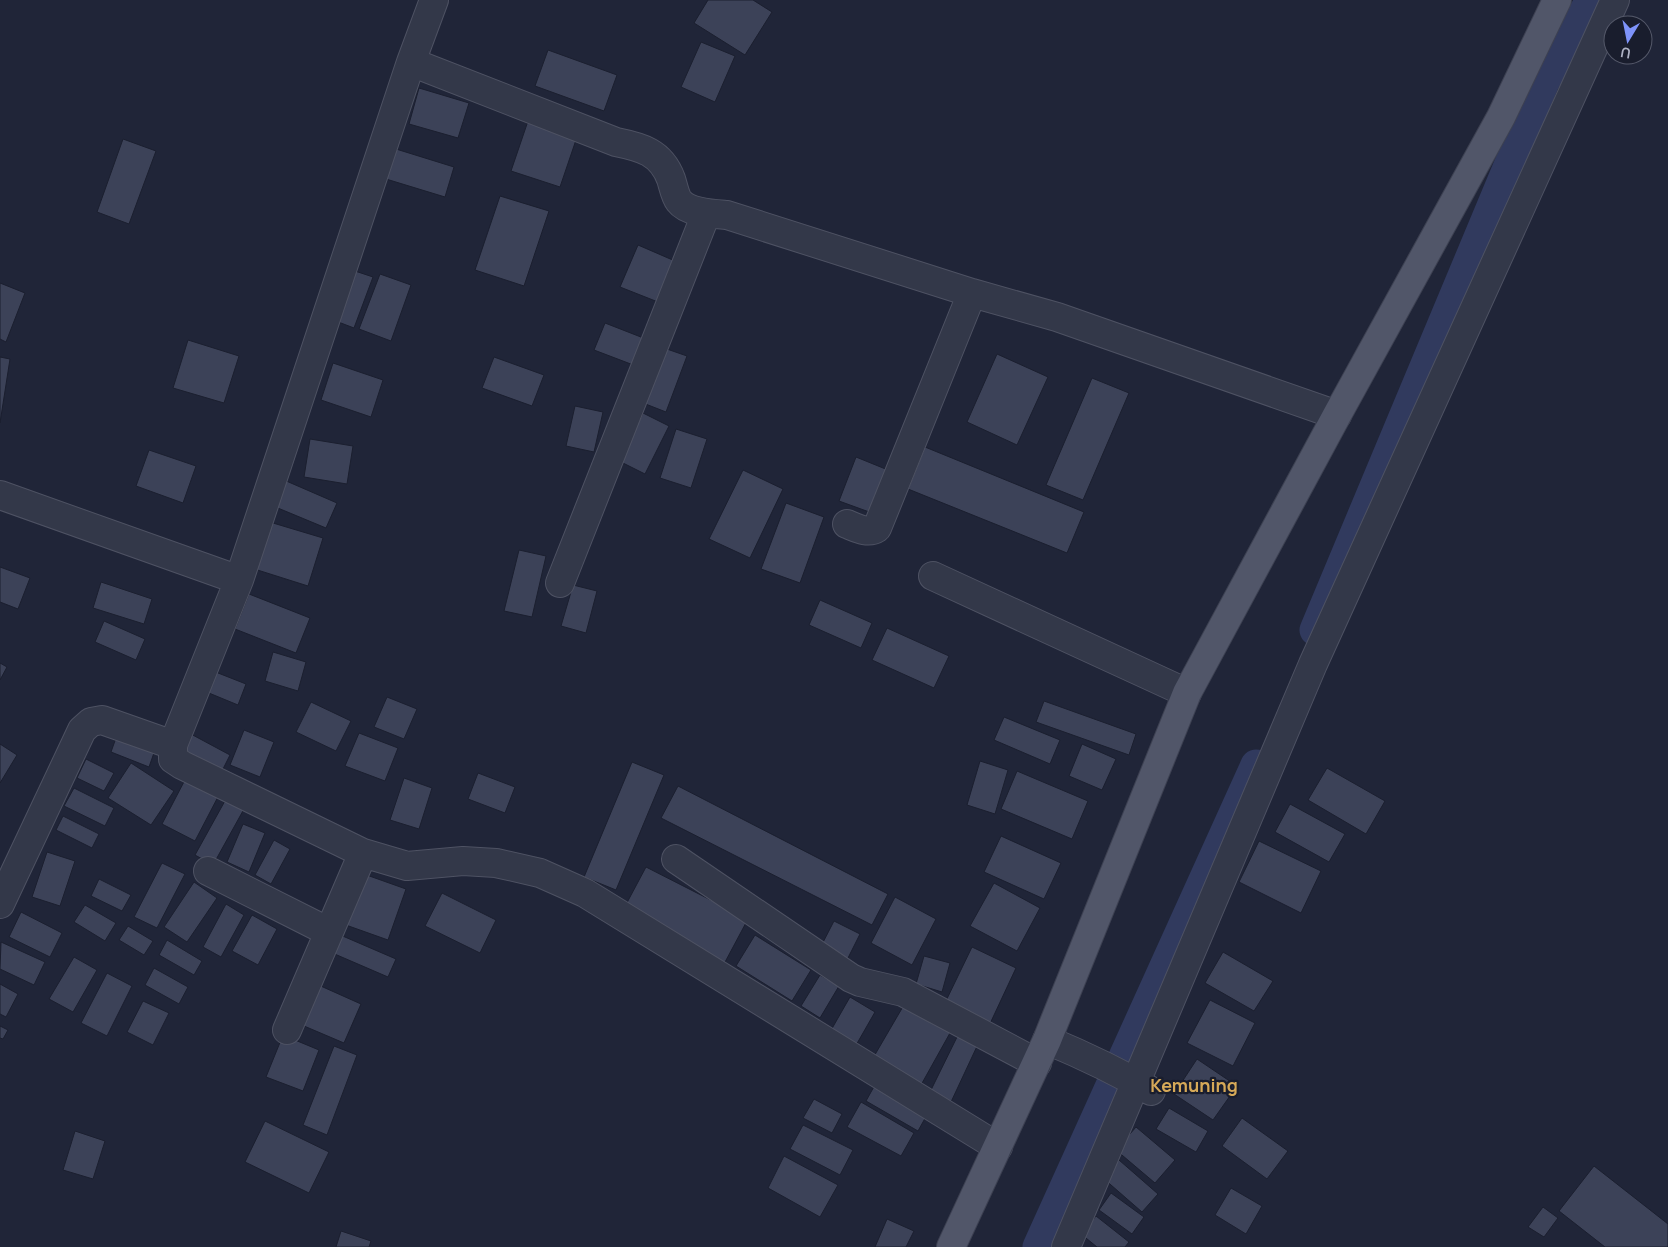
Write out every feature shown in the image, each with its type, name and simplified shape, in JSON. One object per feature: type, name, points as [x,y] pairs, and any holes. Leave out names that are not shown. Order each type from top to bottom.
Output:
[{"type":"main road","points":[[951,1247],[1042,1051],[1188,693],[1337,415],[1501,117],[1557,0]]},
{"type":"street","points":[[434,0],[410,62],[239,580],[173,745],[173,759],[363,853],[407,866],[463,861],[496,863],[540,873],[585,893],[998,1147]]},
{"type":"street","points":[[1066,1247],[1314,664],[1615,0]]},
{"type":"street","points":[[410,62],[616,142],[638,146],[658,157],[669,174],[679,202],[706,214],[727,214],[972,293],[1057,317],[1337,415]]},
{"type":"street","points":[[560,583],[706,214]]},
{"type":"street","points":[[847,524],[866,531],[873,531],[878,528],[972,293]]},
{"type":"street","points":[[0,495],[239,580]]},
{"type":"street","points":[[933,576],[1188,693]]},
{"type":"street","points":[[0,904],[82,730],[91,722],[102,720],[173,745]]},
{"type":"street","points":[[287,1030],[363,853]]},
{"type":"street","points":[[676,859],[860,982],[903,992],[1042,1051],[1094,1060],[1137,1082]]},
{"type":"street","points":[[208,871],[328,932]]},
{"type":"building","points":[[708,0],[753,0],[772,12],[745,55],[694,23]]},
{"type":"building","points":[[701,42],[735,56],[715,102],[681,87]]},
{"type":"building","points":[[548,50],[617,75],[604,111],[535,86]]},
{"type":"building","points":[[419,88],[469,103],[458,138],[409,124]]},
{"type":"building","points":[[528,121],[577,137],[560,187],[511,171]]},
{"type":"building","points":[[123,139],[156,151],[129,224],[97,212]]},
{"type":"building","points":[[396,149],[454,167],[445,197],[386,179]]},
{"type":"building","points":[[500,196],[549,211],[524,286],[475,270]]},
{"type":"building","points":[[638,245],[675,261],[658,302],[620,287]]},
{"type":"building","points":[[352,270],[373,277],[354,328],[333,320]]},
{"type":"building","points":[[380,274],[411,285],[391,341],[359,329]]},
{"type":"building","points":[[0,283],[25,293],[6,342],[0,339]]},
{"type":"building","points":[[605,323],[646,339],[636,366],[594,350]]},
{"type":"building","points":[[188,340],[239,356],[224,403],[173,388]]},
{"type":"building","points":[[664,348],[687,356],[666,412],[643,403]]},
{"type":"building","points":[[997,354],[1048,377],[1017,445],[967,422]]},
{"type":"building","points":[[0,357],[10,359],[0,423]]},
{"type":"building","points":[[494,357],[544,375],[532,406],[482,388]]},
{"type":"building","points":[[333,363],[383,380],[371,417],[321,400]]},
{"type":"building","points":[[1092,378],[1129,393],[1083,500],[1046,485]]},
{"type":"building","points":[[575,406],[603,412],[594,452],[566,446]]},
{"type":"building","points":[[643,413],[669,426],[645,474],[619,461]]},
{"type":"building","points":[[676,429],[707,439],[691,488],[660,478]]},
{"type":"building","points":[[310,439],[353,446],[347,484],[304,477]]},
{"type":"building","points":[[925,447],[1084,512],[1067,553],[908,489]]},
{"type":"building","points":[[149,450],[196,466],[183,503],[136,486]]},
{"type":"building","points":[[856,457],[888,470],[872,513],[839,501]]},
{"type":"building","points":[[743,470],[783,489],[750,558],[709,539]]},
{"type":"building","points":[[284,480],[337,503],[326,528],[273,506]]},
{"type":"building","points":[[786,503],[824,517],[800,583],[761,569]]},
{"type":"building","points":[[263,520],[323,538],[308,586],[248,567]]},
{"type":"building","points":[[519,550],[546,556],[532,617],[504,611]]},
{"type":"building","points":[[0,567],[30,578],[18,609],[0,602]]},
{"type":"building","points":[[101,582],[152,599],[144,624],[93,608]]},
{"type":"building","points":[[573,585],[597,591],[586,633],[561,626]]},
{"type":"building","points":[[249,594],[310,618],[296,653],[235,629]]},
{"type":"building","points":[[820,600],[872,623],[861,648],[809,625]]},
{"type":"building","points":[[104,621],[145,639],[136,660],[95,642]]},
{"type":"building","points":[[887,628],[949,656],[934,688],[872,660]]},
{"type":"building","points":[[273,652],[306,662],[298,691],[265,681]]},
{"type":"building","points":[[0,663],[7,667],[0,680]]},
{"type":"building","points":[[213,671],[246,684],[238,705],[204,691]]},
{"type":"building","points":[[387,697],[417,709],[404,739],[374,727]]},
{"type":"building","points":[[1044,701],[1136,734],[1129,755],[1036,722]]},
{"type":"building","points":[[311,702],[351,721],[336,751],[296,732]]},
{"type":"building","points":[[1004,717],[1060,740],[1050,764],[994,740]]},
{"type":"building","points":[[244,730],[274,742],[260,777],[230,765]]},
{"type":"building","points":[[189,733],[230,755],[222,771],[180,749]]},
{"type":"building","points":[[359,733],[398,748],[385,781],[345,766]]},
{"type":"building","points":[[117,735],[155,750],[149,767],[111,752]]},
{"type":"building","points":[[0,744],[17,755],[0,783]]},
{"type":"building","points":[[1082,744],[1116,759],[1102,790],[1069,776]]},
{"type":"building","points":[[86,759],[114,773],[104,791],[77,778]]},
{"type":"building","points":[[980,761],[1008,770],[995,814],[967,805]]},
{"type":"building","points":[[632,762],[664,775],[616,890],[584,877]]},
{"type":"building","points":[[131,763],[174,791],[151,825],[108,798]]},
{"type":"building","points":[[1327,768],[1385,801],[1366,834],[1308,800]]},
{"type":"building","points":[[1017,771],[1088,801],[1072,839],[1001,809]]},
{"type":"building","points":[[478,773],[515,787],[505,813],[468,799]]},
{"type":"building","points":[[187,776],[220,793],[195,841],[162,824]]},
{"type":"building","points":[[404,778],[432,788],[419,829],[390,820]]},
{"type":"building","points":[[678,786],[888,894],[872,925],[661,818]]},
{"type":"building","points":[[74,788],[114,808],[105,826],[64,806]]},
{"type":"building","points":[[226,799],[244,809],[213,865],[195,855]]},
{"type":"building","points":[[1290,804],[1345,834],[1329,862],[1275,832]]},
{"type":"building","points":[[63,816],[99,834],[92,848],[56,830]]},
{"type":"building","points":[[243,824],[265,833],[249,872],[227,862]]},
{"type":"building","points":[[1001,836],[1061,863],[1044,899],[984,872]]},
{"type":"building","points":[[274,840],[290,849],[271,884],[255,875]]},
{"type":"building","points":[[1259,841],[1321,871],[1301,913],[1239,882]]},
{"type":"building","points":[[47,852],[75,861],[60,906],[32,897]]},
{"type":"building","points":[[162,863],[185,874],[157,928],[134,917]]},
{"type":"building","points":[[646,867],[748,919],[724,964],[622,912]]},
{"type":"building","points":[[361,873],[406,889],[388,940],[343,924]]},
{"type":"building","points":[[99,879],[131,895],[122,911],[91,896]]},
{"type":"building","points":[[194,882],[217,898],[187,942],[164,927]]},
{"type":"building","points":[[994,883],[1040,908],[1017,951],[970,926]]},
{"type":"building","points":[[442,893],[496,920],[480,953],[425,926]]},
{"type":"building","points":[[895,897],[936,919],[912,965],[871,943]]},
{"type":"building","points":[[226,904],[244,915],[221,957],[203,947]]},
{"type":"building","points":[[85,905],[116,923],[105,941],[74,922]]},
{"type":"building","points":[[21,912],[62,933],[50,957],[9,937]]},
{"type":"building","points":[[252,915],[277,929],[258,965],[232,951]]},
{"type":"building","points":[[834,921],[860,934],[844,966],[818,952]]},
{"type":"building","points":[[128,926],[153,941],[144,955],[119,940]]},
{"type":"building","points":[[338,934],[396,959],[388,977],[330,952]]},
{"type":"building","points":[[755,935],[811,970],[792,1001],[736,966]]},
{"type":"building","points":[[167,940],[202,961],[194,975],[159,955]]},
{"type":"building","points":[[1,942],[45,962],[34,985],[0,969]]},
{"type":"building","points":[[972,947],[1016,968],[988,1028],[943,1007]]},
{"type":"building","points":[[1223,952],[1273,981],[1254,1011],[1205,983]]},
{"type":"building","points":[[924,956],[950,963],[942,992],[916,984]]},
{"type":"building","points":[[74,957],[97,970],[73,1012],[49,999]]},
{"type":"building","points":[[154,968],[188,987],[179,1004],[145,985]]},
{"type":"building","points":[[107,973],[132,986],[107,1036],[81,1023]]},
{"type":"building","points":[[820,975],[839,986],[820,1018],[801,1006]]},
{"type":"building","points":[[314,983],[361,1004],[344,1043],[297,1023]]},
{"type":"building","points":[[0,984],[18,994],[6,1017],[0,1014]]},
{"type":"building","points":[[850,997],[875,1012],[855,1047],[830,1032]]},
{"type":"building","points":[[908,998],[955,1024],[921,1085],[873,1058]]},
{"type":"building","points":[[1210,1000],[1255,1023],[1233,1066],[1187,1043]]},
{"type":"building","points":[[143,1001],[169,1013],[153,1045],[127,1032]]},
{"type":"building","points":[[0,1026],[8,1030],[3,1039],[0,1038]]},
{"type":"building","points":[[959,1033],[979,1042],[951,1102],[930,1092]]},
{"type":"building","points":[[283,1035],[319,1050],[303,1091],[266,1077]]},
{"type":"building","points":[[334,1046],[357,1055],[327,1135],[303,1125]]},
{"type":"building","points":[[1197,1059],[1237,1086],[1213,1120],[1174,1094]]},
{"type":"building","points":[[876,1083],[928,1113],[918,1131],[866,1101]]},
{"type":"building","points":[[814,1099],[842,1114],[832,1133],[803,1118]]},
{"type":"building","points":[[861,1102],[914,1133],[901,1156],[847,1127]]},
{"type":"building","points":[[1169,1108],[1208,1131],[1196,1152],[1156,1129]]},
{"type":"building","points":[[1242,1118],[1288,1151],[1267,1179],[1222,1146]]},
{"type":"building","points":[[265,1121],[329,1152],[309,1193],[245,1162]]},
{"type":"building","points":[[803,1125],[853,1150],[840,1175],[790,1149]]},
{"type":"building","points":[[1136,1127],[1175,1160],[1155,1183],[1116,1150]]},
{"type":"building","points":[[75,1131],[105,1141],[93,1179],[63,1170]]},
{"type":"building","points":[[784,1156],[838,1185],[820,1217],[768,1188]]},
{"type":"building","points":[[1119,1160],[1158,1194],[1142,1212],[1103,1178]]},
{"type":"building","points":[[1594,1166],[1668,1224],[1668,1247],[1605,1247],[1559,1211]]},
{"type":"building","points":[[1231,1188],[1262,1206],[1246,1234],[1215,1215]]},
{"type":"building","points":[[1111,1193],[1144,1217],[1132,1234],[1099,1210]]},
{"type":"building","points":[[1543,1207],[1558,1218],[1544,1237],[1528,1227]]},
{"type":"building","points":[[1096,1216],[1129,1242],[1125,1247],[1097,1247],[1081,1234]]},
{"type":"building","points":[[887,1219],[914,1231],[906,1247],[875,1247]]},
{"type":"building","points":[[341,1231],[371,1241],[369,1247],[336,1247]]},
{"type":"waterway","points":[[1315,630],[1544,82],[1591,0]]},
{"type":"waterway","points":[[1038,1247],[1256,765]]},
{"type":"district","name":"Kemuning","points":[[1194,1086]]}]
